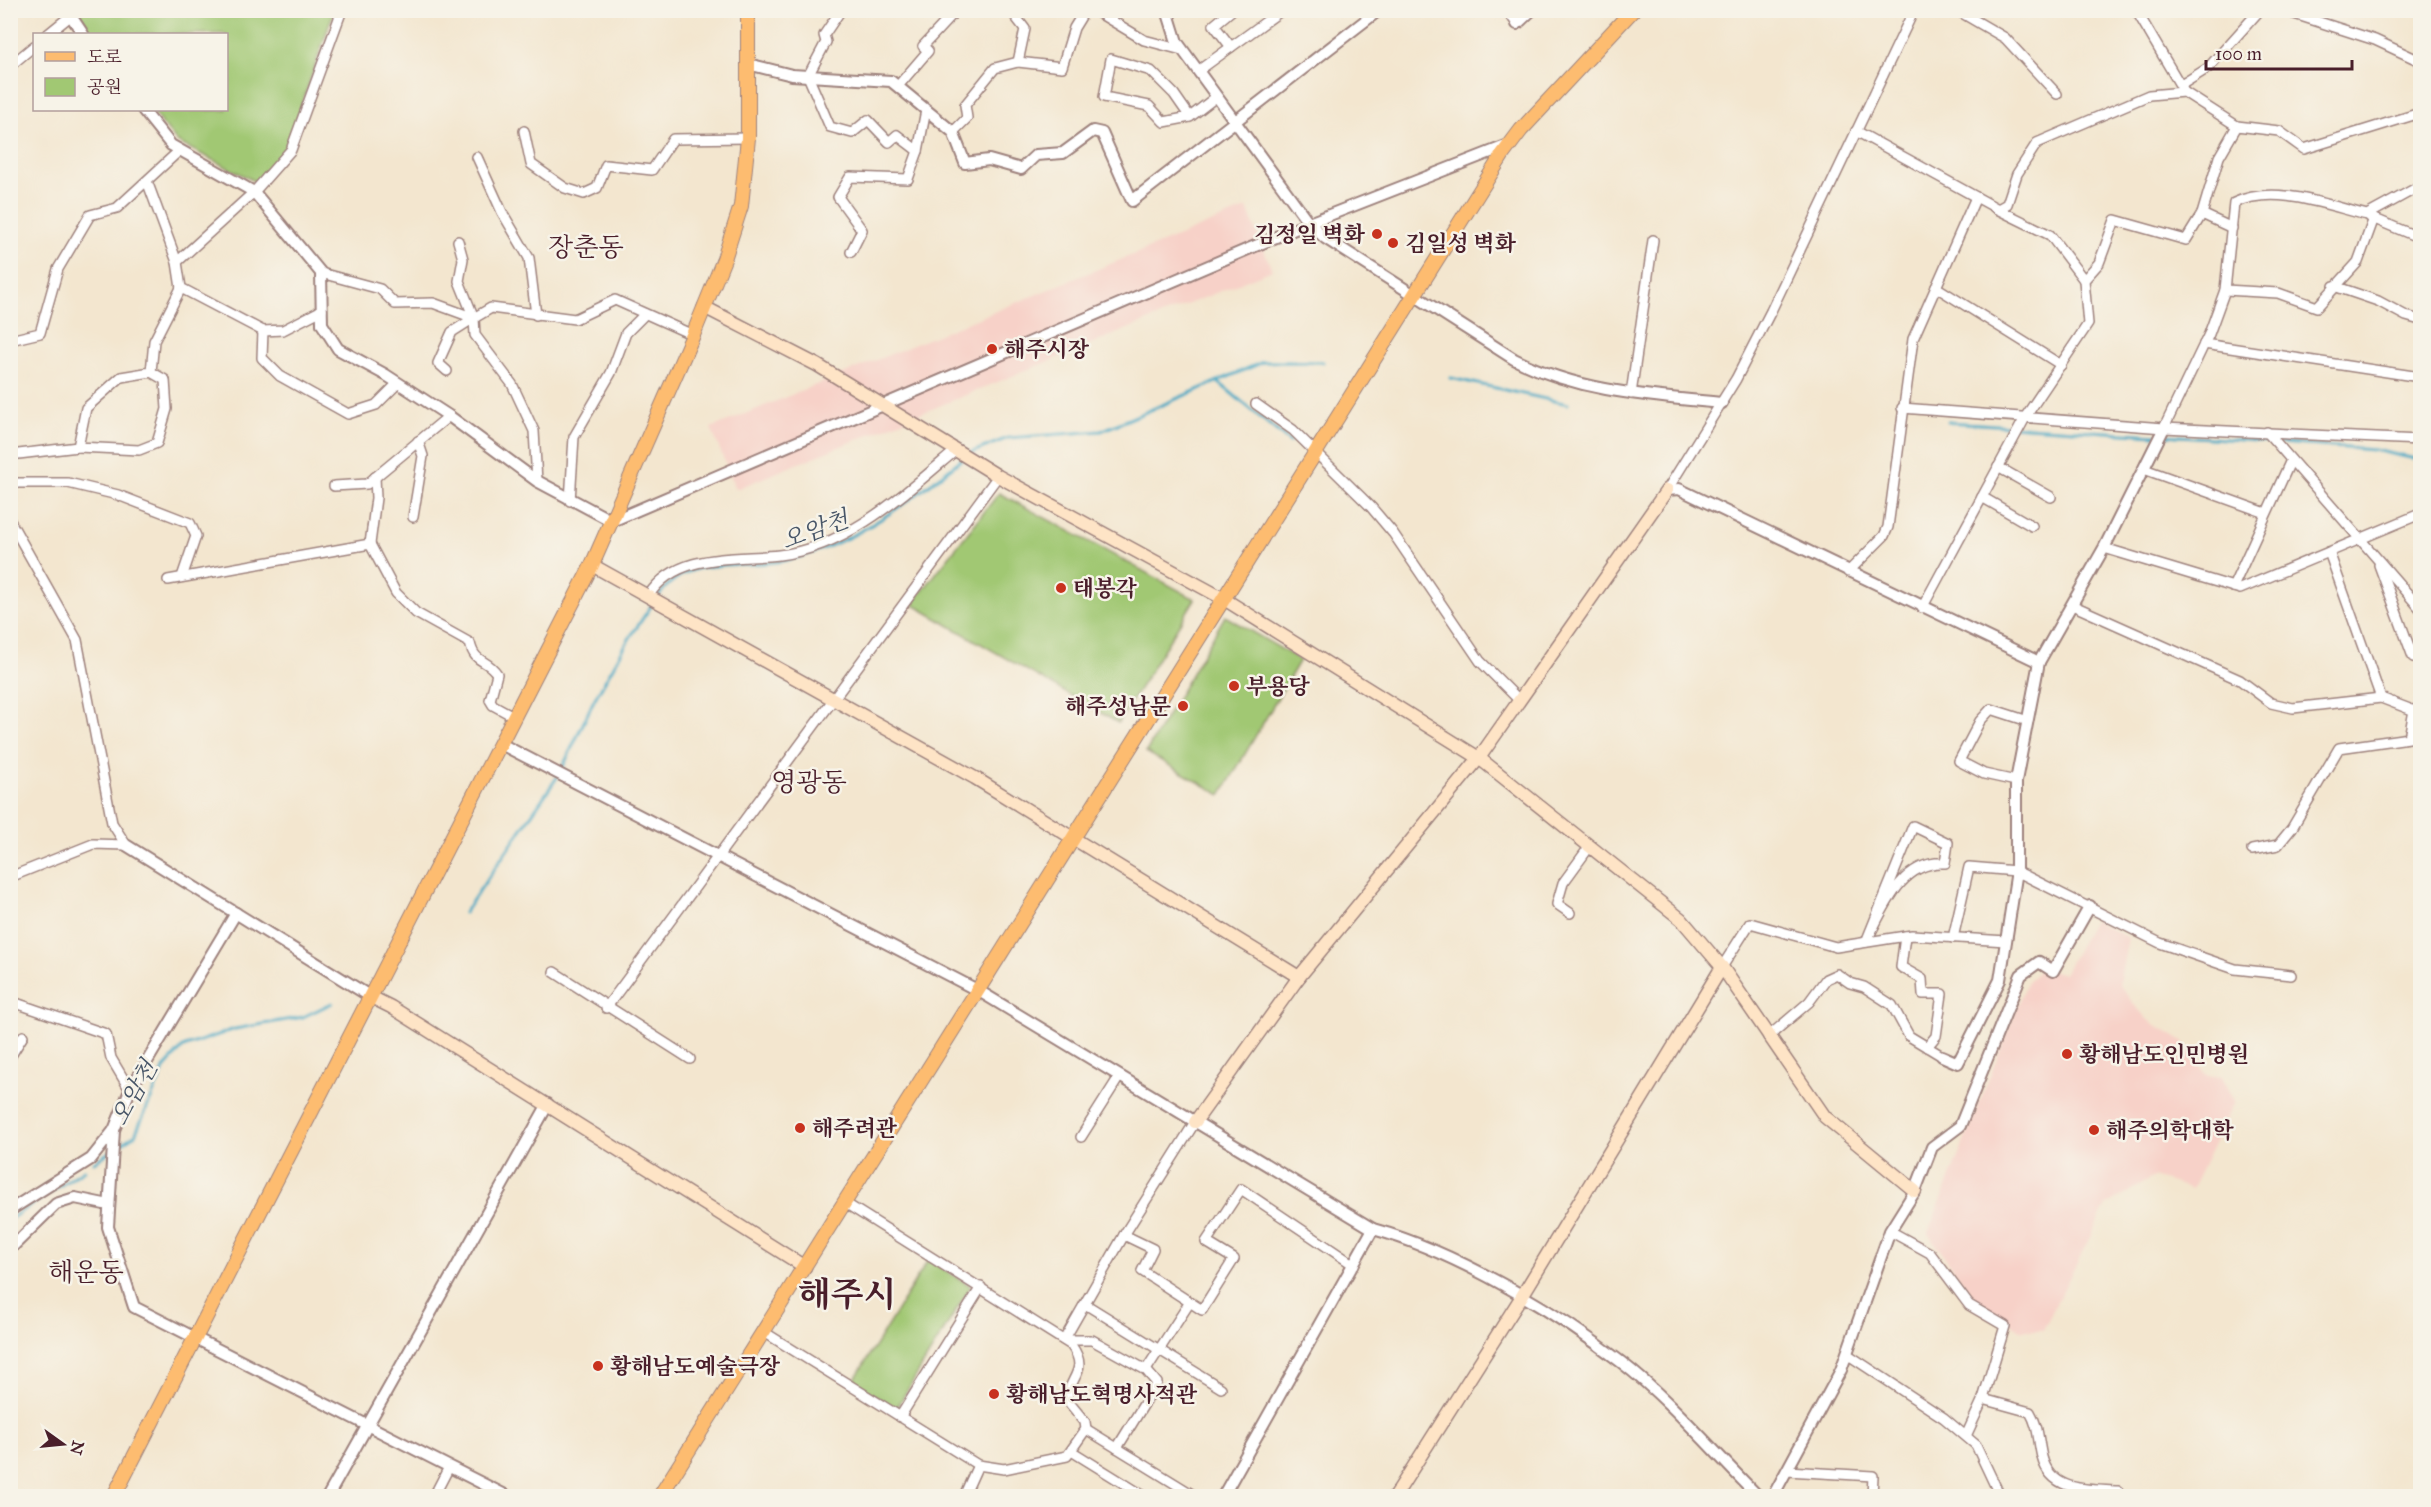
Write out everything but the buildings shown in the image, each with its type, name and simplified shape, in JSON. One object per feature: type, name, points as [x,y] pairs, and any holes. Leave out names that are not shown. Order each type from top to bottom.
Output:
[{"type":"main road","points":[[114,1497],[371,997],[455,828],[501,744],[592,565],[693,334],[734,230],[741,206],[748,138],[748,10]]},
{"type":"main road","points":[[660,1497],[1511,144],[1521,130],[1633,10]]},
{"type":"main road","points":[[704,308],[817,365],[973,462],[1224,599],[1479,758],[1681,919],[1722,967],[1825,1117],[1915,1191]]},
{"type":"main road","points":[[1195,1122],[1299,978],[1479,758],[1667,490]]},
{"type":"main road","points":[[592,565],[835,698],[975,778],[1299,978]]},
{"type":"main road","points":[[1395,1497],[1522,1296],[1722,967]]},
{"type":"main road","points":[[371,997],[391,1006],[805,1267]]},
{"type":"street","points":[[177,262],[254,192],[291,150],[342,10]]},
{"type":"street","points":[[808,75],[826,42],[824,35],[841,10]]},
{"type":"street","points":[[1018,10],[1015,16],[1025,29],[1018,62]]},
{"type":"street","points":[[953,132],[967,118],[965,105],[995,68],[1018,62],[1062,67],[1074,28],[1085,10]]},
{"type":"street","points":[[1095,10],[1144,40],[1182,50]]},
{"type":"street","points":[[1167,10],[1177,42],[1182,50],[1233,123],[1309,223],[1324,238],[1514,359],[1539,371],[1584,386],[1631,394],[1722,403]]},
{"type":"street","points":[[1231,47],[1214,25],[1232,10]]},
{"type":"street","points":[[1198,71],[1282,10]]},
{"type":"street","points":[[748,64],[808,75],[891,81],[953,132],[965,163],[989,160],[1021,169],[1036,155],[1063,153],[1093,131],[1102,133],[1132,201],[1379,10]]},
{"type":"street","points":[[1507,10],[1517,24],[1532,10]]},
{"type":"street","points":[[1667,490],[1722,403],[1771,311],[1914,10]]},
{"type":"street","points":[[1957,10],[2005,38],[2057,94]]},
{"type":"street","points":[[2136,10],[2182,89],[2237,126],[2279,131],[2304,149],[2421,113]]},
{"type":"street","points":[[1998,209],[2007,204],[2017,174],[2037,143],[2149,95],[2182,89],[2208,68],[2260,10]]},
{"type":"street","points":[[2282,10],[2375,40],[2421,61]]},
{"type":"street","points":[[49,33],[68,14],[82,33]]},
{"type":"street","points":[[898,86],[928,51],[923,46],[951,16]]},
{"type":"street","points":[[10,66],[33,47]]},
{"type":"street","points":[[1190,117],[1174,94],[1151,71],[1111,59],[1104,98],[1149,106],[1164,122],[1190,117],[1216,97]]},
{"type":"street","points":[[808,75],[830,127],[852,133],[868,120],[889,142],[897,135],[918,151]]},
{"type":"street","points":[[851,252],[862,230],[838,197],[850,177],[908,179],[918,151],[926,110]]},
{"type":"street","points":[[144,111],[171,145],[254,192],[321,273],[380,289],[395,304],[433,303],[474,318]]},
{"type":"street","points":[[2084,280],[2099,263],[2115,220],[2186,240],[2202,214],[2219,157],[2237,126]]},
{"type":"street","points":[[524,131],[531,164],[565,188],[584,194],[597,188],[606,165],[652,170],[673,139],[748,138]]},
{"type":"street","points":[[1856,131],[2050,235],[2084,280],[2088,324],[2026,416],[1922,608]]},
{"type":"street","points":[[321,273],[322,324],[338,349],[398,383],[449,416],[537,481],[570,501],[612,521],[1309,223],[1511,144]]},
{"type":"street","points":[[10,340],[40,333],[58,269],[90,215],[117,208],[180,150]]},
{"type":"street","points":[[477,157],[502,212],[529,258],[536,315]]},
{"type":"street","points":[[147,181],[177,262],[181,288],[154,341],[151,372]]},
{"type":"street","points":[[2224,290],[2278,293],[2317,307],[2358,262],[2371,217],[2421,186]]},
{"type":"street","points":[[1768,1036],[1809,1002],[1826,979],[1837,974],[1850,983],[1864,987],[1892,1005],[1909,1036],[1958,1063],[2000,980],[2016,871],[2016,781],[2039,662],[2104,548],[2204,344],[2224,290],[2234,203],[2250,196],[2297,197],[2371,217],[2421,238]]},
{"type":"street","points":[[1848,572],[1884,536],[1888,527],[1902,408],[1913,339],[1976,197]]},
{"type":"street","points":[[2202,214],[2232,228]]},
{"type":"street","points":[[1631,394],[1653,240]]},
{"type":"street","points":[[458,241],[463,259],[459,281],[474,318],[475,335],[512,384],[534,431],[537,481]]},
{"type":"street","points":[[2334,286],[2378,301],[2406,316],[2421,320]]},
{"type":"street","points":[[1936,287],[2061,365]]},
{"type":"street","points":[[181,288],[263,331],[283,330],[322,310]]},
{"type":"street","points":[[447,371],[438,363],[452,332],[491,308],[575,319],[615,300],[693,334]]},
{"type":"street","points":[[570,501],[574,437],[611,373],[626,333],[645,314]]},
{"type":"street","points":[[263,331],[262,358],[280,376],[348,414],[376,405],[398,383]]},
{"type":"street","points":[[2204,344],[2421,376]]},
{"type":"street","points":[[10,455],[78,447],[139,450],[157,443],[167,410],[165,380],[151,372],[121,377],[86,408],[78,447]]},
{"type":"street","points":[[1256,404],[1293,429],[1371,507],[1393,533],[1480,661],[1519,700]]},
{"type":"street","points":[[1902,408],[2026,416],[2162,433],[2267,432],[2421,440]]},
{"type":"street","points":[[334,486],[367,484],[449,416]]},
{"type":"street","points":[[2267,432],[2421,608]]},
{"type":"street","points":[[413,517],[423,456],[418,441]]},
{"type":"street","points":[[648,595],[658,581],[672,572],[713,559],[781,555],[832,539],[890,506],[954,451]]},
{"type":"street","points":[[2233,587],[2291,460]]},
{"type":"street","points":[[1998,466],[2052,497]]},
{"type":"street","points":[[2144,469],[2266,513]]},
{"type":"street","points":[[606,1008],[715,856],[835,698],[998,476]]},
{"type":"street","points":[[375,477],[376,498],[370,544],[396,592],[416,613],[470,643],[472,654],[493,668],[497,674],[490,700],[493,705],[515,717]]},
{"type":"street","points":[[10,483],[68,483],[118,495],[190,523],[196,536],[182,577]]},
{"type":"street","points":[[1667,490],[1679,489],[1922,608],[2039,662]]},
{"type":"street","points":[[1982,497],[2032,526]]},
{"type":"street","points":[[2104,548],[2240,589],[2421,514]]},
{"type":"street","points":[[10,521],[77,639],[112,823],[126,844],[371,997]]},
{"type":"street","points":[[168,580],[370,544]]},
{"type":"street","points":[[2329,552],[2381,698]]},
{"type":"street","points":[[2377,560],[2413,657],[2421,659]]},
{"type":"street","points":[[2072,605],[2240,680],[2271,703],[2293,708],[2381,698],[2417,711],[2409,738],[2339,748],[2292,828],[2278,845],[2252,850]]},
{"type":"street","points":[[2016,781],[1984,774],[1959,761],[1980,721],[1991,709],[2028,721]]},
{"type":"street","points":[[501,744],[979,991],[1373,1229],[1417,1243],[1522,1296],[1628,1368],[1758,1497]]},
{"type":"street","points":[[1913,826],[1948,843],[1945,863],[1933,862],[1917,868],[1896,886],[1866,942],[1913,826]]},
{"type":"street","points":[[10,877],[93,844],[126,844]]},
{"type":"street","points":[[1570,914],[1557,904],[1563,883],[1590,846]]},
{"type":"street","points":[[1953,938],[1969,867],[2016,871],[2160,943],[2235,969],[2290,975]]},
{"type":"street","points":[[1773,1497],[1841,1370],[1890,1232],[1915,1191],[1932,1147],[1960,1126],[2021,975],[2039,962],[2053,971],[2090,906]]},
{"type":"street","points":[[236,913],[130,1090],[114,1135],[108,1227],[134,1307],[507,1497]]},
{"type":"street","points":[[1722,967],[1750,923],[1836,947],[1905,936],[2006,941]]},
{"type":"street","points":[[1905,936],[1901,967],[1922,979],[1923,994],[1942,994],[1936,1036],[1927,1047]]},
{"type":"street","points":[[554,972],[606,1008],[690,1059]]},
{"type":"street","points":[[10,1000],[106,1034],[111,1058],[130,1090]]},
{"type":"street","points":[[10,1058],[23,1036]]},
{"type":"street","points":[[1082,1137],[1119,1077]]},
{"type":"street","points":[[328,1497],[548,1104]]},
{"type":"street","points":[[1064,1340],[1124,1234],[1195,1122]]},
{"type":"street","points":[[10,1210],[91,1159],[114,1135]]},
{"type":"street","points":[[1124,1234],[1153,1249],[1142,1271],[1202,1310],[1234,1259],[1206,1242],[1241,1189],[1354,1264]]},
{"type":"street","points":[[10,1249],[56,1204],[75,1198],[109,1205]]},
{"type":"street","points":[[764,1332],[978,1465],[1004,1469],[1061,1458],[1073,1452],[1086,1429],[1085,1422],[1067,1400],[1079,1370],[1076,1352],[1064,1340],[845,1203]]},
{"type":"street","points":[[1224,1497],[1373,1229]]},
{"type":"street","points":[[1890,1232],[1930,1253],[1969,1305],[2005,1326],[1983,1399],[1966,1436]]},
{"type":"street","points":[[900,1417],[981,1287]]},
{"type":"street","points":[[1146,1371],[1190,1302]]},
{"type":"street","points":[[1085,1304],[1221,1388]]},
{"type":"street","points":[[1064,1340],[1092,1340],[1146,1371],[1157,1383],[1117,1448]]},
{"type":"street","points":[[1847,1354],[1944,1418],[1976,1445],[2000,1497]]},
{"type":"street","points":[[1983,1399],[2030,1412],[2037,1424],[2043,1459],[2050,1475],[2062,1484],[2076,1488],[2118,1491]]},
{"type":"street","points":[[1086,1429],[1195,1497]]},
{"type":"street","points":[[1073,1452],[1144,1497]]},
{"type":"street","points":[[964,1497],[978,1465]]},
{"type":"street","points":[[434,1497],[449,1467]]},
{"type":"street","points":[[1787,1471],[1873,1476],[1872,1497]]},
{"type":"shaded area","name":"해주시장","points":[[1247,208],[1272,270],[736,489],[711,428]]},
{"type":"shaded area","name":"해주의학대학","points":[[2093,920],[2128,938],[2119,984],[2132,1002],[2148,1020],[2185,1043],[2206,1075],[2222,1077],[2234,1102],[2192,1189],[2153,1177],[2106,1205],[2043,1330],[2021,1330],[1976,1301],[1928,1233],[2026,985],[2041,968],[2064,974]]},
{"type":"green space","points":[[72,11],[334,11],[287,147],[258,183],[177,142],[152,111],[228,111],[228,33],[88,33]]},
{"type":"green space","points":[[999,493],[1195,599],[1118,723],[912,604]]},
{"type":"green space","points":[[1225,616],[1300,660],[1221,795],[1146,752]]},
{"type":"green space","points":[[928,1260],[971,1286],[896,1409],[853,1382]]},
{"type":"waterway","name":"오암천","points":[[968,454],[1008,438],[1101,431],[1263,362],[1323,362]]},
{"type":"waterway","points":[[1451,378],[1568,404]]},
{"type":"waterway","points":[[1218,382],[1290,442]]},
{"type":"waterway","points":[[1948,422],[2156,435]]},
{"type":"waterway","points":[[2163,435],[2273,442]]},
{"type":"waterway","points":[[2280,443],[2374,450],[2420,460]]},
{"type":"waterway","name":"오암천","points":[[657,598],[670,583],[700,568],[787,560],[835,544],[880,520],[963,458]]},
{"type":"waterway","name":"오암천","points":[[561,771],[594,700],[653,603]]},
{"type":"waterway","name":"오암천","points":[[464,913],[558,776]]},
{"type":"waterway","name":"오암천","points":[[116,1147],[135,1135],[165,1067],[183,1047],[235,1029],[303,1017],[332,1003]]},
{"type":"waterway","name":"오암천","points":[[94,1162],[111,1151]]},
{"type":"waterway","name":"오암천","points":[[10,1219],[84,1170]]},
{"type":"place","name":"김정일 벽화","points":[[1377,234]]},
{"type":"place","name":"김일성 벽화","points":[[1393,243]]},
{"type":"place","name":"해주시장","points":[[992,349]]},
{"type":"place","name":"태봉각","points":[[1061,588]]},
{"type":"place","name":"부용당","points":[[1234,686]]},
{"type":"place","name":"해주성남문","points":[[1183,706]]},
{"type":"place","name":"황해남도인민병원","points":[[2067,1054]]},
{"type":"place","name":"해주려관","points":[[800,1128]]},
{"type":"place","name":"해주의학대학","points":[[2094,1130]]},
{"type":"place","name":"황해남도예술극장","points":[[598,1366]]},
{"type":"place","name":"황해남도혁명사적관","points":[[994,1394]]},
{"type":"district","name":"장춘동","points":[[586,247]]},
{"type":"district","name":"영광동","points":[[809,782]]},
{"type":"district","name":"해운동","points":[[86,1272]]},
{"type":"district","name":"해주시","points":[[847,1294]]}]
